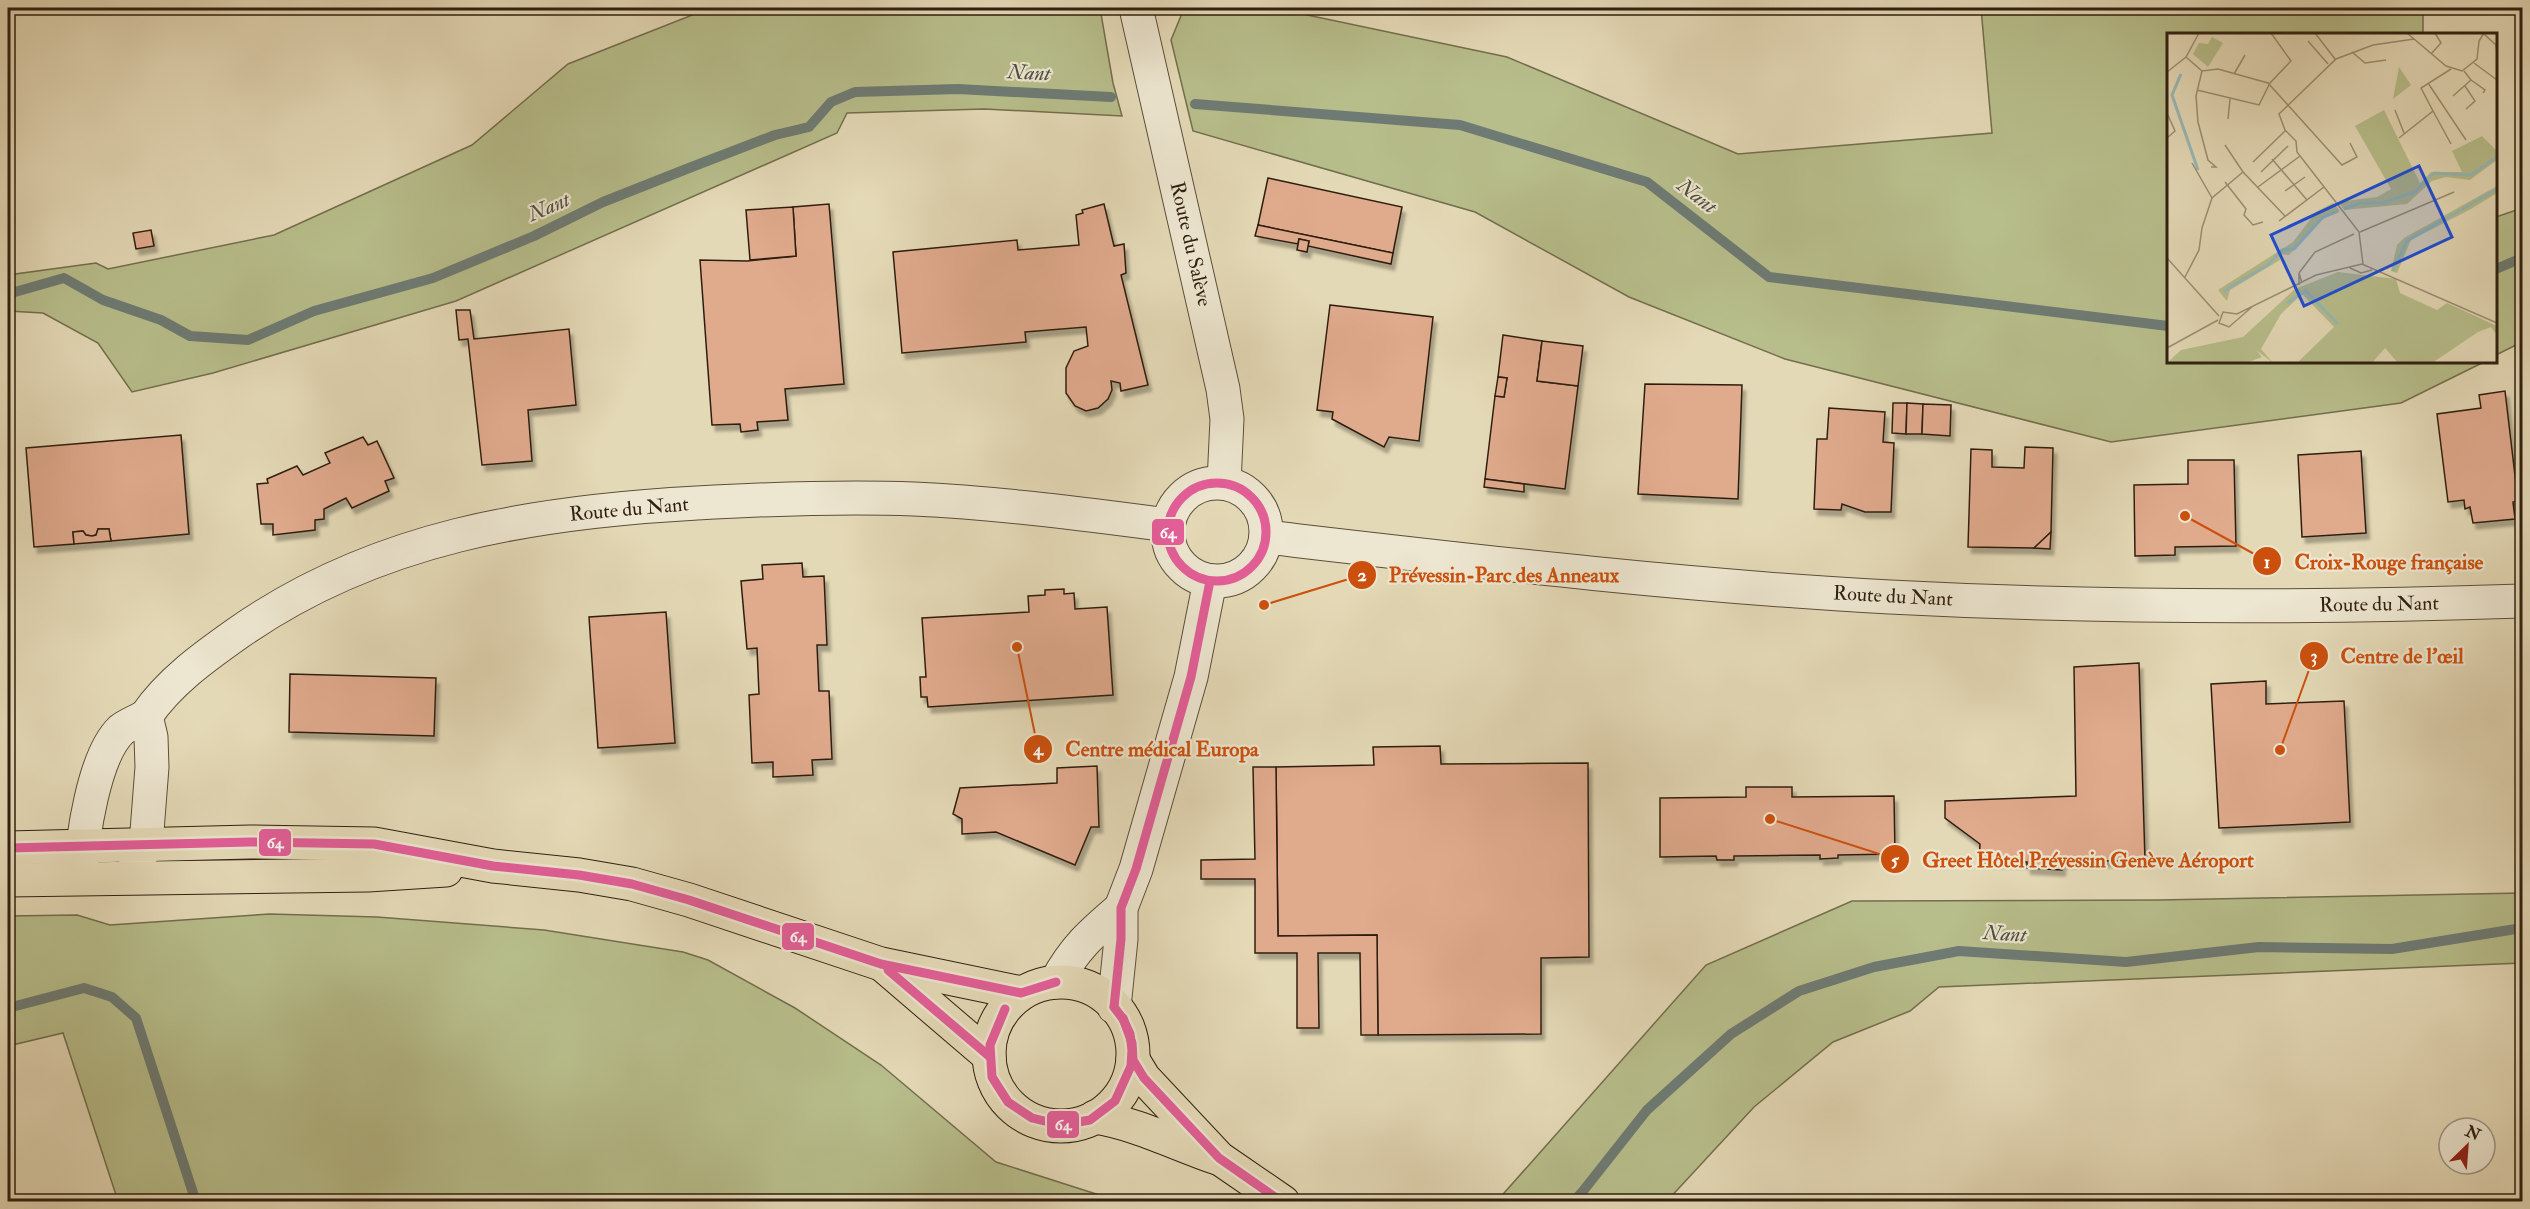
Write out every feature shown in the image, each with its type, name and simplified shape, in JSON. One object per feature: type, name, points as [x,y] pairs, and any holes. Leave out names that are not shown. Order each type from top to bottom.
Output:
[{"type":"main road","points":[[8,880],[81,863],[146,844],[374,844],[493,866],[579,875],[632,884],[711,907],[881,964],[1021,993]]},
{"type":"main road","points":[[8,848],[81,863],[130,879],[368,875],[493,866]]},
{"type":"main road","points":[[881,964],[989,1056]]},
{"type":"main road","points":[[1056,982],[1075,983],[1093,989],[1114,1007],[1127,1027],[1132,1043],[1133,1060],[1122,1093],[1110,1107],[1095,1117],[1060,1126],[1042,1123],[1025,1116],[1010,1105],[999,1090],[992,1074],[989,1056],[991,1038],[997,1021],[1007,1005],[1021,993],[1056,982]]},
{"type":"main road","points":[[1133,1060],[1144,1078],[1219,1158],[1283,1202]]},
{"type":"main road","points":[[1095,1117],[1144,1129],[1179,1145],[1219,1158]]},
{"type":"street","name":"Route du Salève","points":[[1136,8],[1223,389],[1227,437],[1224,483]]},
{"type":"street","points":[[1213,483],[1224,483],[1235,486],[1253,497],[1264,516],[1266,537],[1260,555],[1248,570],[1230,580],[1210,581],[1190,573],[1174,557],[1170,547],[1168,525],[1176,505],[1192,490],[1213,483]]},
{"type":"street","name":"Route du Nant","points":[[81,863],[94,787],[106,755],[121,730],[146,716],[173,684],[256,620],[342,573],[440,539],[552,517],[657,506],[850,497],[992,504],[1168,525]]},
{"type":"street","name":"Route du Nant","points":[[1266,537],[1751,587],[1889,597],[2185,606],[2523,601]]},
{"type":"street","points":[[1114,1007],[1121,939],[1121,908],[1136,869],[1191,677],[1210,581]]},
{"type":"street","points":[[130,879],[146,844],[152,767],[151,737],[146,716]]},
{"type":"street","points":[[1056,982],[1069,957],[1121,908]]},
{"type":"green space","points":[[710,8],[1100,8],[1113,83],[1122,116],[984,109],[847,113],[837,133],[456,301],[213,373],[132,392],[98,343],[43,313],[8,311],[8,275],[96,263],[108,269],[274,235],[472,145],[568,64]]},
{"type":"green space","points":[[1274,8],[1507,57],[1738,154],[1992,133],[1981,8],[2423,8],[2423,33],[2167,33],[2167,363],[2482,363],[2401,403],[2111,442],[1785,359],[1629,297],[1475,212],[1193,131],[1171,40],[1183,11]]},
{"type":"green space","points":[[2522,208],[2522,342],[2497,354],[2497,217]]},
{"type":"green space","points":[[2522,893],[2522,963],[1939,987],[1910,1011],[1833,1042],[1754,1107],[1667,1201],[1497,1201],[1706,965],[1852,901],[2159,900]]},
{"type":"green space","points":[[270,914],[377,917],[544,930],[683,952],[708,960],[795,1008],[881,1065],[996,1162],[1118,1201],[118,1201],[63,1033],[8,1046],[8,916],[77,915],[110,925]]},
{"type":"building","points":[[1268,178],[1402,207],[1393,253],[1258,225]]},
{"type":"building","points":[[829,204],[844,384],[785,389],[788,420],[757,422],[758,430],[741,432],[740,424],[712,425],[700,260],[747,261],[796,256],[793,207]]},
{"type":"building","points":[[1104,204],[1114,246],[1124,244],[1126,273],[1121,275],[1148,385],[1121,391],[1120,383],[1111,381],[1112,390],[1108,399],[1098,408],[1086,411],[1075,406],[1066,393],[1066,368],[1074,351],[1088,346],[1086,327],[1025,332],[1026,342],[902,353],[893,252],[1017,240],[1018,250],[1079,245],[1076,215],[1083,213],[1082,210]]},
{"type":"building","points":[[793,207],[796,256],[750,260],[746,210]]},
{"type":"building","points":[[1258,225],[1393,253],[1391,264],[1308,246],[1309,241],[1299,239],[1298,244],[1255,236]]},
{"type":"building","points":[[151,230],[154,246],[136,249],[133,233]]},
{"type":"building","points":[[1299,239],[1309,241],[1307,252],[1297,250]]},
{"type":"building","points":[[1330,305],[1433,317],[1419,441],[1389,437],[1384,447],[1332,419],[1333,412],[1317,410]]},
{"type":"building","points":[[456,310],[470,310],[474,339],[569,329],[576,405],[528,410],[532,461],[482,465],[468,339],[459,340]]},
{"type":"building","points":[[1503,335],[1542,341],[1537,381],[1578,386],[1565,489],[1485,479],[1495,396],[1504,397],[1507,378],[1498,377]]},
{"type":"building","points":[[1542,341],[1583,346],[1578,386],[1537,381]]},
{"type":"building","points":[[1498,377],[1507,378],[1504,397],[1495,396]]},
{"type":"building","points":[[1645,384],[1742,385],[1738,499],[1638,494]]},
{"type":"building","points":[[2505,391],[2518,501],[2513,502],[2515,519],[2473,523],[2470,507],[2465,509],[2464,500],[2448,502],[2437,414],[2481,408],[2479,395]]},
{"type":"building","points":[[1893,403],[1907,403],[1906,434],[1892,433]]},
{"type":"building","points":[[1907,403],[1923,404],[1922,434],[1906,434]]},
{"type":"building","points":[[1923,404],[1951,405],[1950,436],[1922,434]]},
{"type":"building","points":[[1829,408],[1885,412],[1883,442],[1894,443],[1891,512],[1865,512],[1842,504],[1841,510],[1814,509],[1817,439],[1827,439]]},
{"type":"building","points":[[181,435],[189,534],[111,541],[109,529],[98,529],[96,535],[92,536],[86,535],[83,531],[73,532],[74,544],[34,547],[26,448]]},
{"type":"building","points":[[363,437],[368,445],[377,441],[394,478],[385,481],[389,491],[352,508],[346,498],[324,509],[324,519],[315,520],[315,530],[273,535],[273,524],[261,524],[257,484],[268,483],[267,479],[297,466],[303,475],[330,463],[325,453]]},
{"type":"building","points":[[2025,447],[2053,448],[2051,532],[2034,548],[1968,547],[1971,449],[1992,450],[1992,467],[2024,468]]},
{"type":"building","points":[[2361,451],[2366,533],[2302,537],[2298,455]]},
{"type":"building","points":[[2188,460],[2234,460],[2236,546],[2175,547],[2175,555],[2135,556],[2134,485],[2188,484]]},
{"type":"building","points":[[1485,479],[1524,484],[1524,492],[1484,487]]},
{"type":"building","points":[[98,529],[109,529],[111,541],[74,544],[73,532],[83,531],[86,535],[92,536],[96,535]]},
{"type":"building","points":[[2051,532],[2050,549],[2034,548]]},
{"type":"building","points":[[802,563],[803,577],[824,576],[827,645],[817,645],[819,691],[829,691],[832,759],[812,760],[813,775],[773,777],[773,762],[752,763],[749,695],[759,694],[757,648],[747,649],[741,581],[763,579],[762,565]]},
{"type":"building","points":[[1064,589],[1064,594],[1074,593],[1075,609],[1107,607],[1113,695],[928,707],[927,697],[921,697],[920,677],[926,677],[922,618],[1029,612],[1028,596],[1045,595],[1045,590]]},
{"type":"building","points":[[666,612],[675,743],[598,748],[589,617]]},
{"type":"building","points":[[2139,663],[2145,860],[2062,862],[2062,870],[2027,868],[2027,862],[1979,861],[1980,844],[1945,818],[1945,801],[2076,796],[2074,667]]},
{"type":"building","points":[[290,674],[436,678],[434,736],[289,732]]},
{"type":"building","points":[[2266,681],[2266,704],[2344,701],[2350,822],[2219,828],[2211,684]]},
{"type":"building","points":[[1440,746],[1441,764],[1588,763],[1589,957],[1541,958],[1541,1034],[1378,1035],[1377,935],[1278,936],[1276,767],[1374,765],[1373,747]]},
{"type":"building","points":[[1097,766],[1099,827],[1091,827],[1075,865],[996,832],[962,834],[962,819],[953,814],[960,788],[1057,783],[1057,768]]},
{"type":"building","points":[[1253,767],[1276,767],[1278,936],[1377,935],[1378,1035],[1361,1035],[1360,953],[1318,953],[1319,1028],[1297,1028],[1297,953],[1255,953],[1255,879],[1201,879],[1201,860],[1255,859]]},
{"type":"building","points":[[1746,787],[1792,787],[1792,797],[1894,796],[1895,854],[1838,855],[1838,858],[1820,859],[1820,855],[1734,856],[1734,860],[1717,860],[1716,856],[1660,857],[1660,798],[1746,797]]},
{"type":"waterway","name":"Nant","points":[[8,294],[64,278],[103,300],[161,320],[190,336],[248,340],[314,311],[433,278],[534,236],[603,202],[775,135],[809,127],[831,102],[855,92],[958,89],[1111,97]]},
{"type":"waterway","name":"Nant","points":[[1195,104],[1460,125],[1647,182],[1769,277],[2167,326]]},
{"type":"waterway","name":"Nant","points":[[2497,269],[2522,258]]},
{"type":"waterway","name":"Nant","points":[[1573,1202],[1647,1110],[1731,1034],[1799,991],[1874,967],[1959,951],[2126,962],[2259,947],[2392,949],[2522,928]]},
{"type":"waterway","points":[[8,1008],[84,988],[112,997],[136,1018],[196,1202]]},
{"type":"transit line","name":"64","points":[[1217,483],[1236,487],[1252,497],[1262,513],[1266,532],[1262,551],[1252,567],[1236,577],[1217,581],[1198,577],[1182,567],[1172,551],[1168,532],[1172,513],[1182,497],[1198,487],[1217,483]]},
{"type":"transit line","name":"64","points":[[1114,1007],[1121,939],[1121,908],[1136,869],[1191,677],[1210,581]]},
{"type":"transit line","name":"64","points":[[8,848],[250,842],[374,844],[493,866],[579,875],[632,884],[689,900],[881,964],[1021,993],[1056,982]]},
{"type":"transit line","name":"64","points":[[888,970],[989,1056]]},
{"type":"transit line","name":"64","points":[[1005,1009],[990,1045],[992,1077],[1008,1102],[1032,1118],[1061,1125],[1090,1120],[1115,1101],[1131,1066],[1130,1034],[1114,1007]]},
{"type":"transit line","name":"64","points":[[1123,1018],[1132,1043],[1133,1060],[1144,1078],[1219,1158],[1282,1202]]},
{"type":"place","name":"Croix-Rouge française","points":[[2185,516]]},
{"type":"place","name":"Prévessin-Parc des Anneaux","points":[[1264,605]]},
{"type":"place","name":"Centre médical Europa","points":[[1017,647]]},
{"type":"place","name":"Centre de l'œil","points":[[2280,750]]},
{"type":"place","name":"Greet Hôtel Prévessin Genève Aéroport","points":[[1770,819]]}]
